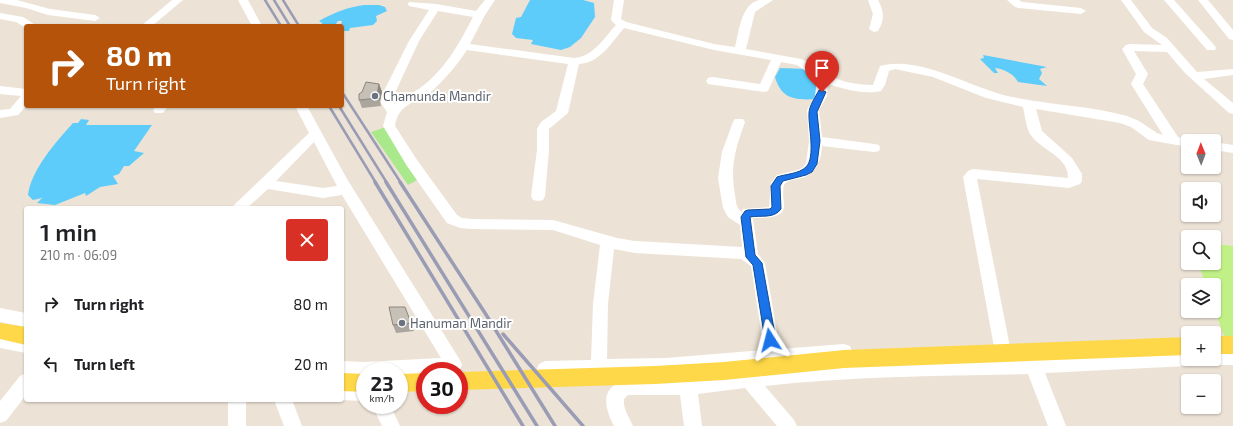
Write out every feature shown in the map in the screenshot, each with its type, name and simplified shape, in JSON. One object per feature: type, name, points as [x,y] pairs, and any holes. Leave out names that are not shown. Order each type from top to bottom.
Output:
[{"type":"main road","points":[[0,331],[24,336]]},
{"type":"main road","points":[[1221,345],[1233,345]]},
{"type":"main road","points":[[468,381],[655,375],[724,371],[844,359],[1181,346]]},
{"type":"main road","points":[[344,381],[356,378]]},
{"type":"street","points":[[1,0],[28,5],[48,12],[95,18]]},
{"type":"street","points":[[148,24],[178,0]]},
{"type":"street","points":[[243,0],[256,24]]},
{"type":"street","points":[[490,0],[480,14],[464,46],[453,62],[429,88],[392,111],[389,120],[389,126],[412,163],[452,219],[460,223],[472,224],[553,225],[608,241],[642,248],[743,253],[758,263],[773,356]]},
{"type":"street","points":[[619,0],[616,20],[622,24],[714,47],[778,57],[804,63],[822,77],[832,81],[873,88],[879,85],[884,68],[895,66],[936,74],[1001,98],[1123,119],[1135,124],[1153,137],[1181,142]]},
{"type":"street","points":[[740,51],[750,11],[755,6],[768,0]]},
{"type":"street","points":[[873,0],[878,10],[878,18],[874,29]]},
{"type":"street","points":[[1012,0],[1019,5],[1080,11]]},
{"type":"street","points":[[1126,0],[1148,30],[1161,37],[1195,76],[1228,99],[1233,110]]},
{"type":"street","points":[[1169,0],[1211,48]]},
{"type":"street","points":[[1203,0],[1233,36]]},
{"type":"street","points":[[413,4],[480,14]]},
{"type":"street","points":[[392,111],[388,103],[388,95],[414,42],[436,7]]},
{"type":"street","points":[[19,19],[36,8]]},
{"type":"street","points":[[0,16],[19,19],[26,24]]},
{"type":"street","points":[[464,46],[580,62],[591,58],[622,24]]},
{"type":"street","points":[[1171,49],[1130,47],[1128,49],[1142,74],[1137,84],[1174,141]]},
{"type":"street","points":[[712,81],[764,88],[778,57]]},
{"type":"street","points":[[538,196],[543,150],[543,130],[545,125],[562,113],[574,61]]},
{"type":"street","points":[[1195,76],[1233,72]]},
{"type":"street","points":[[751,257],[746,222],[748,213],[772,212],[777,209],[775,186],[780,179],[809,170],[812,164],[816,141],[813,112],[821,96],[822,77]]},
{"type":"street","points":[[0,90],[24,93]]},
{"type":"street","points":[[0,114],[14,112],[24,100]]},
{"type":"street","points":[[1002,347],[970,178],[973,174],[980,174],[1069,183],[1075,180],[1075,174],[1066,158],[1036,133],[1029,104]]},
{"type":"street","points":[[302,108],[346,189],[454,365],[408,370]]},
{"type":"street","points":[[739,122],[728,152],[725,178],[730,208],[733,213],[746,222]]},
{"type":"street","points":[[240,206],[265,184],[316,133]]},
{"type":"street","points":[[816,141],[874,148]]},
{"type":"street","points":[[1221,147],[1233,149]]},
{"type":"street","points":[[265,184],[323,193],[346,189]]},
{"type":"street","points":[[600,367],[599,312],[601,279],[608,241]]},
{"type":"street","points":[[0,315],[24,320]]},
{"type":"street","points":[[1221,339],[1233,339]]},
{"type":"street","points":[[545,369],[686,364],[821,352],[1181,340]]},
{"type":"street","points":[[0,341],[24,346]]},
{"type":"street","points":[[1221,358],[1233,358]]},
{"type":"street","points":[[624,426],[618,415],[614,398],[622,389],[626,387],[688,388],[801,374],[854,370],[1034,366],[1181,359]]},
{"type":"street","points":[[686,364],[693,426]]},
{"type":"street","points":[[1034,366],[1057,426]]},
{"type":"street","points":[[344,369],[356,372]]},
{"type":"street","points":[[749,380],[788,426]]},
{"type":"street","points":[[0,415],[24,384]]},
{"type":"street","points":[[344,392],[356,393]]},
{"type":"street","points":[[237,402],[237,426]]},
{"type":"street","points":[[284,402],[293,426]]},
{"type":"street","points":[[385,414],[391,426]]},
{"type":"green space","points":[[386,127],[419,179],[408,185],[371,132]]},
{"type":"green space","points":[[1221,245],[1233,246],[1233,344],[1227,344],[1218,318],[1221,318],[1221,278],[1203,278],[1201,270],[1221,270]]},
{"type":"water","points":[[530,0],[583,0],[594,3],[595,17],[581,38],[570,47],[561,50],[531,44],[533,40],[516,38],[512,34],[516,18],[521,17]]},
{"type":"water","points":[[379,5],[385,7],[387,11],[376,16],[377,21],[373,25],[350,28],[349,31],[344,31],[344,24],[341,24],[342,21],[338,21],[336,24],[322,24],[319,21],[330,15],[352,7]]},
{"type":"water","points":[[983,55],[1047,67],[1040,69],[1042,73],[1039,79],[1047,86],[1018,82],[1011,74],[995,68],[998,73],[994,73],[980,59],[984,58]]},
{"type":"water","points":[[780,68],[808,69],[816,83],[819,99],[797,99],[786,95],[778,85],[775,77]]},
{"type":"water","points":[[81,119],[89,120],[86,125],[152,125],[134,151],[144,153],[129,166],[124,166],[119,174],[113,176],[118,184],[100,187],[86,196],[85,193],[55,205],[37,203],[42,198],[33,200],[28,195],[30,186],[39,166],[73,123],[78,123]]},
{"type":"building","points":[[366,82],[379,84],[377,95],[379,98],[359,100],[359,94],[362,92]]},
{"type":"building","points":[[389,307],[405,307],[411,323],[393,325]]},
{"type":"railway","points":[[265,0],[280,24]]},
{"type":"railway","points":[[274,0],[289,24]]},
{"type":"railway","points":[[283,0],[298,24]]},
{"type":"railway","points":[[344,95],[401,183]]},
{"type":"railway","points":[[330,108],[376,183]]},
{"type":"railway","points":[[340,108],[387,183]]},
{"type":"railway","points":[[375,182],[523,426]]},
{"type":"railway","points":[[386,182],[537,426]]},
{"type":"railway","points":[[400,182],[485,313],[555,426]]},
{"type":"railway","points":[[503,334],[583,426]]},
{"type":"place","name":"Chamunda Mandir","points":[[375,96]]},
{"type":"place","name":"Hanuman Mandir","points":[[402,323]]},
{"type":"route","points":[[770,340],[758,263],[751,257],[746,217],[748,213],[772,212],[777,209],[775,201],[775,186],[780,179],[809,170],[812,164],[816,141],[813,112],[822,92]]}]
